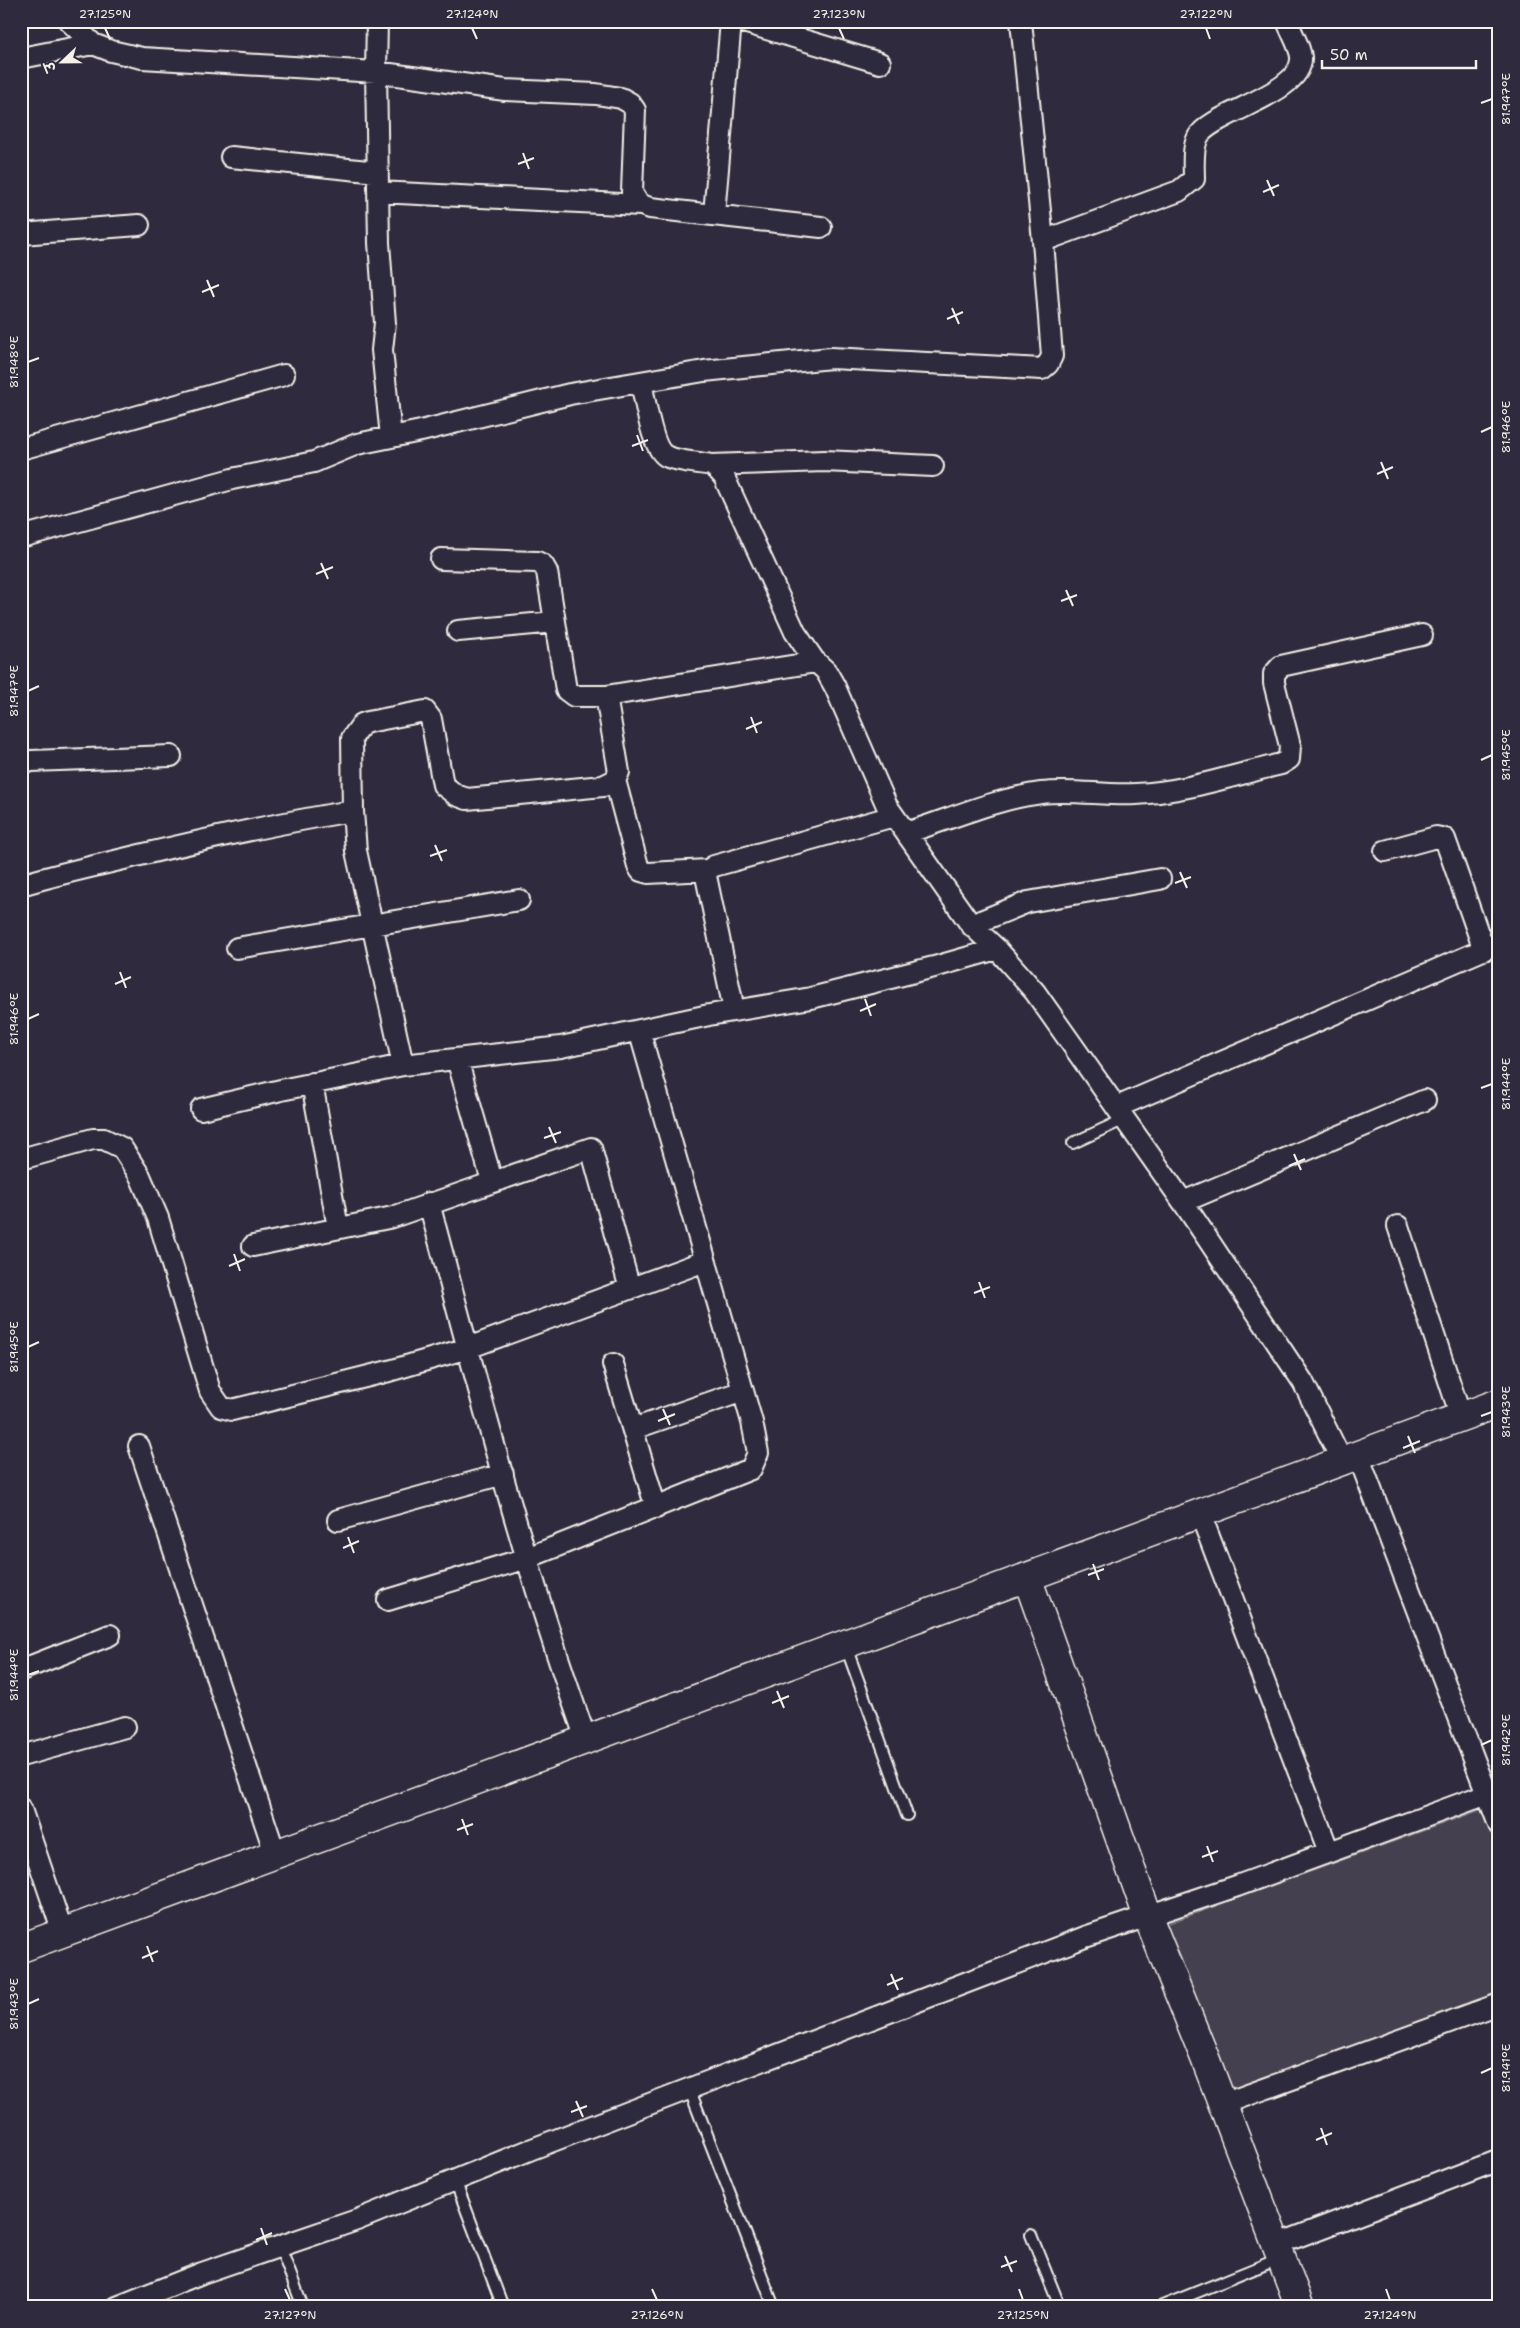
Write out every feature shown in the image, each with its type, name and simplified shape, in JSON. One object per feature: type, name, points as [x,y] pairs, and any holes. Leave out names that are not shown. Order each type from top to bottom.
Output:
[{"type":"street","points":[[69,21],[93,44],[112,51],[142,58],[376,72],[504,90],[596,94],[621,98],[630,103],[635,110],[632,192],[635,200],[641,205]]},
{"type":"street","points":[[377,21],[376,72],[380,269],[384,323],[382,350],[391,437]]},
{"type":"street","points":[[714,214],[731,21]]},
{"type":"street","points":[[740,21],[880,63]]},
{"type":"street","points":[[21,537],[232,479],[314,462],[357,444],[570,394],[704,371],[832,358],[1042,369],[1048,364],[1052,356],[1022,21]]},
{"type":"street","points":[[1043,241],[1178,191],[1188,185],[1194,179],[1195,148],[1202,131],[1285,85],[1298,70],[1301,57],[1287,21]]},
{"type":"street","points":[[21,58],[93,44]]},
{"type":"street","points":[[230,157],[378,182],[641,205],[650,208],[821,227]]},
{"type":"street","points":[[21,234],[139,225]]},
{"type":"street","points":[[21,449],[284,375]]},
{"type":"street","points":[[641,382],[656,444],[662,454],[668,457],[711,465],[824,461],[933,466]]},
{"type":"street","points":[[711,465],[717,468],[724,477],[795,632],[816,662],[826,671],[835,687],[872,775],[894,816],[971,925],[997,949],[1035,992],[1121,1113],[1184,1202],[1303,1382],[1350,1458],[1499,1825]]},
{"type":"street","points":[[441,559],[537,562],[543,565],[547,572],[566,690],[574,696],[606,696],[816,662]]},
{"type":"street","points":[[458,631],[555,622]]},
{"type":"street","points":[[906,833],[1011,798],[1067,790],[1135,794],[1149,793],[1175,789],[1281,764],[1289,759],[1290,746],[1274,683],[1274,674],[1281,666],[1422,635]]},
{"type":"street","points":[[403,1065],[356,851],[353,811],[352,738],[362,724],[425,711],[431,719],[443,785],[456,795],[467,799],[603,786],[615,780],[619,772],[606,696]]},
{"type":"street","points":[[21,764],[31,761],[171,756]]},
{"type":"street","points":[[615,780],[638,866],[641,871],[648,873],[708,870],[714,866],[894,816]]},
{"type":"street","points":[[21,886],[50,877],[194,842],[304,819],[353,811]]},
{"type":"street","points":[[1121,1113],[1491,946],[1445,839],[1436,837],[1385,851]]},
{"type":"street","points":[[708,870],[706,876],[734,1010]]},
{"type":"street","points":[[971,925],[1028,902],[1160,879]]},
{"type":"street","points":[[237,948],[519,900]]},
{"type":"street","points":[[201,1109],[312,1083],[403,1065],[561,1046],[734,1010],[811,998],[934,968],[997,949]]},
{"type":"street","points":[[388,1600],[527,1558],[751,1469],[758,1453],[752,1422],[639,1030]]},
{"type":"street","points":[[457,1059],[492,1181]]},
{"type":"street","points":[[312,1083],[338,1228]]},
{"type":"street","points":[[1184,1202],[1425,1100]]},
{"type":"street","points":[[21,1159],[93,1139],[104,1139],[122,1148],[140,1176],[158,1218],[210,1391],[221,1407],[232,1410],[468,1348],[705,1261]]},
{"type":"street","points":[[253,1246],[393,1217],[591,1148],[630,1289]]},
{"type":"street","points":[[429,1204],[551,1641],[586,1739]]},
{"type":"street","points":[[1398,1226],[1461,1417]]},
{"type":"street","points":[[613,1364],[656,1508]]},
{"type":"street","points":[[633,1429],[743,1391]]},
{"type":"street","points":[[21,1948],[1499,1403]]},
{"type":"street","points":[[139,1446],[275,1853]]},
{"type":"street","points":[[338,1520],[503,1474]]},
{"type":"street","points":[[1200,1513],[1329,1852]]},
{"type":"street","points":[[1027,1577],[1148,1917],[1223,2104],[1300,2307]]},
{"type":"street","points":[[21,1670],[110,1634]]},
{"type":"street","points":[[21,1756],[125,1727]]},
{"type":"street","points":[[117,2307],[202,2273],[357,2220],[689,2088],[1085,1937],[1148,1917],[1487,1794]]},
{"type":"street","points":[[21,1809],[63,1933]]},
{"type":"street","points":[[1223,2104],[1499,2004]]},
{"type":"street","points":[[1279,2251],[1499,2160]]},
{"type":"lane","points":[[1073,1143],[1121,1113]]},
{"type":"lane","points":[[844,1644],[906,1815]]},
{"type":"lane","points":[[689,2088],[774,2307]]},
{"type":"lane","points":[[455,2180],[503,2307]]},
{"type":"lane","points":[[1031,2235],[1060,2307]]},
{"type":"lane","points":[[280,2247],[303,2307]]},
{"type":"lane","points":[[1160,2307],[1279,2251]]},
{"type":"shaded area","points":[[1483,1809],[1499,1849],[1499,1994],[1234,2094],[1226,2087],[1162,1931],[1169,1923]]}]
